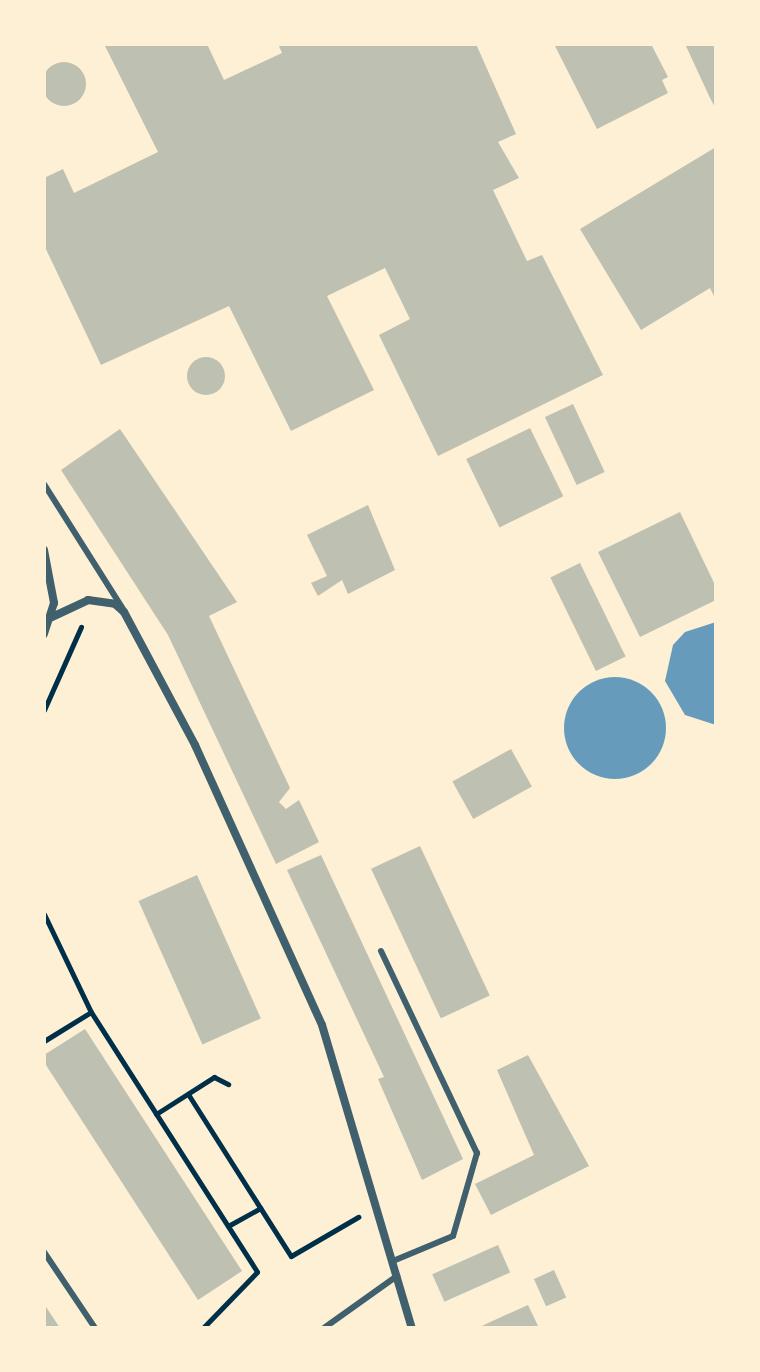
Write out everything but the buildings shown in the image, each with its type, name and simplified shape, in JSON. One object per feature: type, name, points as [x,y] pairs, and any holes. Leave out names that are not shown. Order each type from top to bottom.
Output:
[{"type":"street","points":[[44,550],[53,587],[52,617],[44,634]]},
{"type":"street","points":[[52,617],[88,600],[115,604],[124,612],[195,745],[322,1025],[412,1328]]},
{"type":"lane","points":[[44,484],[124,612]]},
{"type":"lane","points":[[381,951],[477,1153],[453,1236],[393,1261]]},
{"type":"lane","points":[[44,1252],[95,1328]]},
{"type":"lane","points":[[324,1328],[397,1276]]},
{"type":"path","points":[[44,710],[75,633],[88,621]]},
{"type":"path","points":[[44,914],[91,1012],[257,1272],[203,1328]]},
{"type":"path","points":[[44,1041],[91,1012]]},
{"type":"path","points":[[156,1114],[214,1077],[228,1084]]},
{"type":"path","points":[[188,1094],[291,1256],[359,1216]]},
{"type":"path","points":[[228,1226],[260,1208]]},
{"type":"water","points":[[716,622],[716,725],[685,715],[665,681],[673,645],[685,632]]},
{"type":"water","points":[[615,677],[634,681],[651,692],[662,709],[666,728],[662,747],[651,764],[634,775],[615,779],[596,775],[579,764],[568,747],[564,728],[568,709],[579,692],[596,681]]}]
